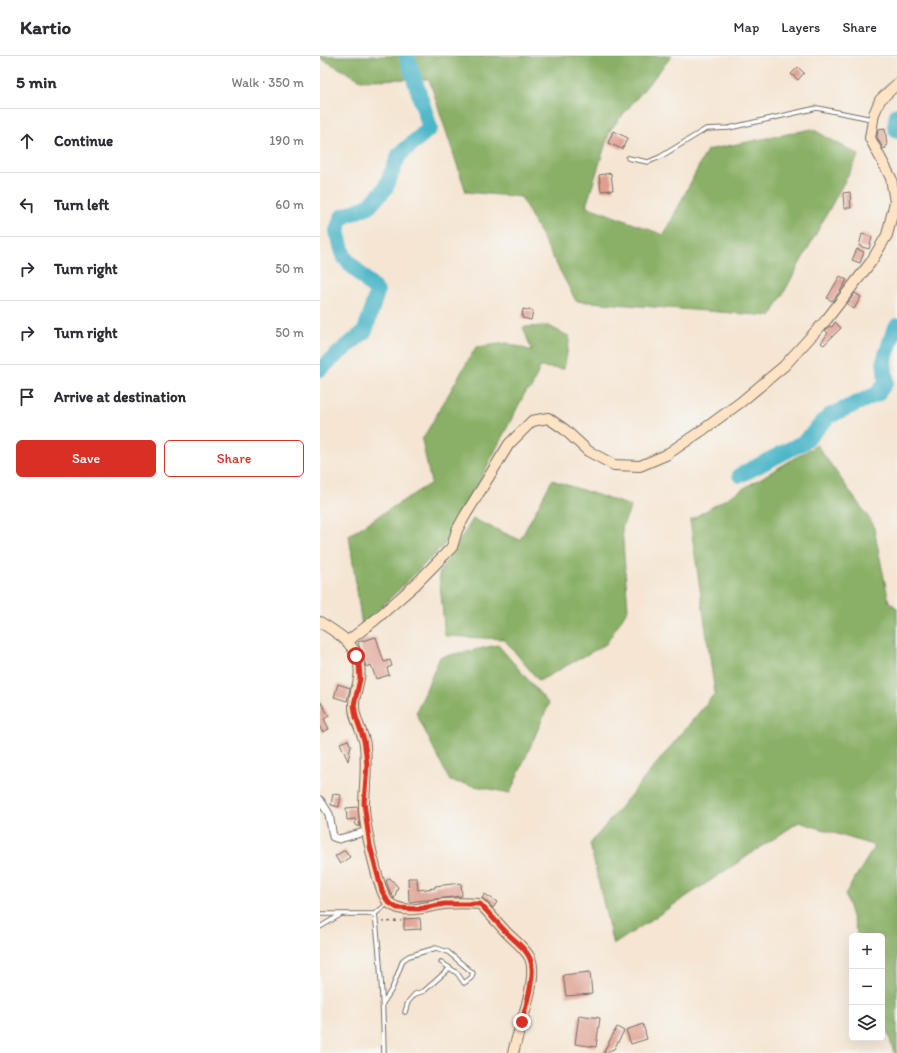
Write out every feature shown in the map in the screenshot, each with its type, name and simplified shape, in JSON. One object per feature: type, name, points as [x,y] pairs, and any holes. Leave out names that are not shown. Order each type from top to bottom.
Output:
[{"type":"street","points":[[348,641],[375,620],[415,585],[452,547],[466,514],[509,444],[532,420],[548,418],[564,428],[588,451],[614,465],[640,466],[666,455],[704,429],[741,402],[784,366],[827,318],[871,262],[887,235],[895,202],[891,178],[870,138],[873,119],[880,100],[897,84]]},
{"type":"street","points":[[320,622],[348,641],[359,664],[360,679],[354,705],[356,717],[364,740],[366,754],[367,765],[364,803],[370,846],[382,891],[388,902],[397,908],[418,909],[444,904],[480,904],[508,934],[522,946],[530,958],[532,976],[522,1022],[513,1053]]},
{"type":"street","points":[[320,800],[328,814],[333,837],[339,839],[368,831]]},
{"type":"lane","points":[[628,158],[648,162],[660,157],[706,129],[729,128],[817,108],[873,119]]},
{"type":"lane","points":[[320,914],[374,914],[388,902]]},
{"type":"lane","points":[[320,927],[341,914]]},
{"type":"lane","points":[[374,914],[380,953],[384,1053]]},
{"type":"lane","points":[[383,1003],[392,989],[403,960],[409,956],[436,948],[448,952],[473,973],[471,978],[464,983],[456,973],[440,962]]},
{"type":"lane","points":[[405,1012],[408,1002],[415,994],[424,991],[450,968]]},
{"type":"path","points":[[376,922],[402,921]]},
{"type":"green space","points":[[320,56],[672,56],[610,130],[586,206],[664,235],[707,150],[812,129],[859,155],[771,316],[576,301],[521,197],[466,192],[429,79],[361,80],[320,58]]},
{"type":"green space","points":[[549,326],[570,337],[564,369],[540,367],[531,389],[526,391],[449,540],[362,626],[349,535],[431,483],[422,440],[476,347],[507,343],[532,351],[523,327]]},
{"type":"green space","points":[[817,445],[873,524],[889,602],[897,608],[897,1053],[894,1053],[885,1023],[885,933],[857,933],[845,894],[875,846],[799,822],[613,945],[590,844],[715,693],[690,520]]},
{"type":"green space","points":[[552,480],[631,506],[622,528],[628,609],[606,644],[539,681],[504,639],[445,636],[439,573],[473,519],[520,540]]},
{"type":"green space","points":[[498,645],[549,704],[510,793],[450,781],[416,713],[440,657]]},
{"type":"building","points":[[798,67],[804,73],[798,80],[791,74]]},
{"type":"building","points":[[885,128],[887,146],[883,149],[877,137],[878,129]]},
{"type":"building","points":[[613,131],[628,138],[622,149],[608,143]]},
{"type":"building","points":[[611,173],[613,190],[601,191],[599,175]]},
{"type":"building","points":[[850,192],[851,208],[844,208],[843,193]]},
{"type":"building","points":[[862,234],[872,237],[869,249],[859,246]]},
{"type":"building","points":[[857,249],[864,252],[860,263],[852,260]]},
{"type":"building","points":[[840,276],[847,280],[832,301],[827,298]]},
{"type":"building","points":[[855,293],[861,297],[854,309],[847,304]]},
{"type":"building","points":[[523,309],[533,311],[531,320],[522,318]]},
{"type":"building","points":[[835,322],[841,328],[824,345],[821,343],[828,333],[825,330],[830,326],[832,327]]},
{"type":"building","points":[[376,637],[384,662],[390,660],[392,666],[387,668],[389,675],[376,679],[371,665],[366,667],[358,642]]},
{"type":"building","points":[[338,684],[350,688],[347,701],[334,697]]},
{"type":"building","points":[[320,701],[329,716],[324,719],[329,729],[322,732],[320,727]]},
{"type":"building","points":[[348,740],[351,746],[348,761],[340,743]]},
{"type":"building","points":[[333,794],[341,795],[339,807],[331,805]]},
{"type":"building","points":[[358,807],[360,826],[356,826],[355,819],[347,820],[346,808]]},
{"type":"building","points":[[345,850],[350,857],[340,864],[335,856]]},
{"type":"building","points":[[390,878],[398,887],[394,899],[386,881]]},
{"type":"building","points":[[408,878],[417,878],[418,890],[435,888],[435,886],[461,883],[462,896],[409,902]]},
{"type":"building","points":[[485,894],[497,902],[493,908],[482,898]]},
{"type":"building","points":[[420,918],[421,929],[404,930],[404,919]]},
{"type":"building","points":[[590,972],[592,994],[566,996],[563,975]]},
{"type":"building","points":[[579,1015],[600,1018],[596,1047],[575,1044]]},
{"type":"building","points":[[643,1024],[647,1039],[631,1044],[626,1030]]},
{"type":"building","points":[[617,1027],[624,1031],[614,1049],[603,1053]]},
{"type":"waterway","points":[[320,369],[365,331],[377,292],[344,257],[337,231],[342,217],[369,206],[385,189],[399,155],[430,128],[407,56]]},
{"type":"waterway","points":[[897,115],[895,127],[897,131]]},
{"type":"waterway","points":[[740,475],[804,442],[829,416],[877,394],[886,382],[884,361],[894,330],[897,326]]},
{"type":"route","points":[[356,656],[359,664],[360,679],[354,705],[356,717],[364,740],[366,754],[367,765],[364,803],[366,823],[370,846],[382,891],[388,902],[397,908],[418,909],[444,904],[480,904],[508,934],[522,946],[530,958],[532,976],[522,1022]]}]
